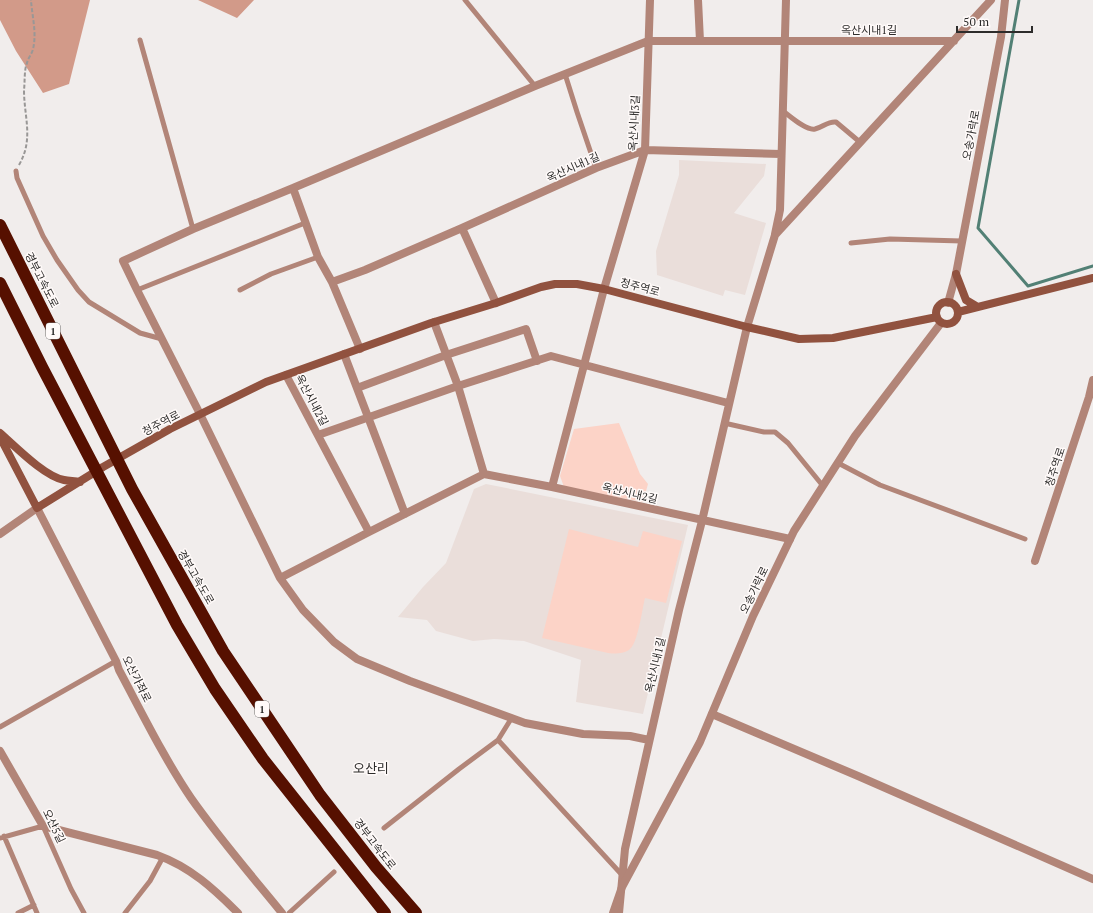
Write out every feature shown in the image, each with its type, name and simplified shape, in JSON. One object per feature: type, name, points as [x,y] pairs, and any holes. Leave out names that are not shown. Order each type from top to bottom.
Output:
[{"type":"highway","name":"경부고속도로","points":[[0,225],[132,489],[223,651],[320,795],[376,867],[416,913]]},
{"type":"highway","name":"1","points":[[0,283],[177,625],[215,689],[263,758],[385,913]]},
{"type":"main road","points":[[956,274],[966,300],[976,306]]},
{"type":"main road","points":[[958,312],[976,306],[1093,278]]},
{"type":"main road","name":"청주역로","points":[[37,508],[170,429],[266,382],[434,322],[496,303],[541,287],[555,284],[577,284],[604,289],[747,327],[799,339],[833,338],[939,320]]},
{"type":"main road","points":[[948,303],[955,305],[958,312],[957,319],[952,323],[945,324],[939,320],[937,314],[941,305],[948,303]]},
{"type":"main road","points":[[0,432],[40,467],[55,477],[80,482]]},
{"type":"main road","name":"오산가좌로","points":[[0,437],[37,508]]},
{"type":"street","name":"옥산시내3길","points":[[604,289],[645,150],[650,0]]},
{"type":"street","points":[[698,0],[700,41]]},
{"type":"street","name":"옥산시내1길","points":[[613,913],[622,887],[625,849],[679,610],[702,521],[728,403],[747,327],[775,235],[780,210],[786,0]]},
{"type":"street","name":"옥산시내1길","points":[[775,235],[991,0]]},
{"type":"street","name":"오송가락로","points":[[948,303],[956,274],[1001,37],[1005,0]]},
{"type":"street","points":[[648,42],[535,86],[193,229],[123,261],[136,290],[200,414],[280,578],[303,610],[334,642],[357,659],[410,681],[511,719],[583,734],[630,736],[649,740]]},
{"type":"street","name":"옥산시내1길","points":[[648,42],[954,42]]},
{"type":"street","name":"옥산시내1길","points":[[332,282],[365,270],[596,168],[645,150],[782,154]]},
{"type":"street","points":[[293,188],[318,257],[332,282],[360,348]]},
{"type":"street","points":[[462,228],[496,303]]},
{"type":"street","points":[[552,487],[604,289]]},
{"type":"street","name":"오송가락로","points":[[622,887],[700,742],[753,616],[794,531],[855,436],[939,320]]},
{"type":"street","points":[[280,578],[484,474],[458,386],[434,322]]},
{"type":"street","points":[[357,388],[446,355],[526,329],[538,361]]},
{"type":"street","points":[[344,354],[405,514]]},
{"type":"street","name":"옥산시내2길","points":[[318,435],[458,386],[551,356],[728,403]]},
{"type":"street","name":"옥산시내2길","points":[[286,375],[370,532]]},
{"type":"street","name":"청주역로","points":[[1035,562],[1089,397],[1093,380]]},
{"type":"street","name":"옥산시내2길","points":[[484,474],[552,487],[790,539]]},
{"type":"street","name":"청주역로","points":[[0,534],[37,508]]},
{"type":"street","name":"오산가좌로","points":[[37,508],[147,723],[191,797],[236,857],[282,913]]},
{"type":"street","points":[[712,714],[1093,879]]},
{"type":"street","name":"오산5길","points":[[0,751],[43,826]]},
{"type":"street","points":[[43,826],[163,857],[186,868],[200,878],[238,913]]},
{"type":"street","points":[[619,913],[622,887]]},
{"type":"lane","points":[[465,0],[535,86]]},
{"type":"lane","points":[[140,40],[193,229]]},
{"type":"lane","points":[[566,74],[596,168]]},
{"type":"lane","points":[[783,111],[808,129],[814,129],[831,122],[836,122],[860,143]]},
{"type":"lane","points":[[16,171],[17,178],[43,236],[57,260],[78,290],[89,302],[140,332],[162,339]]},
{"type":"lane","points":[[136,290],[305,223]]},
{"type":"lane","points":[[851,243],[890,239],[962,241]]},
{"type":"lane","points":[[240,290],[271,274],[318,257]]},
{"type":"lane","points":[[724,422],[764,432],[775,432],[788,443],[823,486]]},
{"type":"lane","points":[[838,463],[880,485],[1025,539]]},
{"type":"lane","points":[[0,726],[116,661]]},
{"type":"lane","points":[[384,828],[498,740],[511,719]]},
{"type":"lane","points":[[498,740],[623,876]]},
{"type":"lane","points":[[37,913],[2,837],[43,826]]},
{"type":"lane","name":"오산5길","points":[[43,826],[71,889],[84,913]]},
{"type":"lane","points":[[125,913],[150,882],[163,857]]},
{"type":"lane","points":[[289,913],[334,872]]},
{"type":"lane","points":[[18,913],[34,905]]},
{"type":"path","points":[[16,171],[24,156],[27,136],[28,123],[24,91],[26,63],[33,49],[34,34],[31,0]]},
{"type":"shaded area","points":[[0,0],[90,0],[69,84],[43,93],[16,51],[0,20]]},
{"type":"shaded area","points":[[198,0],[254,0],[237,18]]},
{"type":"shaded area","points":[[679,160],[766,164],[764,176],[734,213],[766,223],[745,295],[725,290],[723,296],[657,275],[656,251],[679,175]]},
{"type":"shaded area","points":[[619,423],[640,474],[648,484],[643,502],[564,487],[560,476],[574,429]]},
{"type":"shaded area","points":[[486,484],[688,525],[643,714],[576,702],[581,660],[524,641],[494,639],[473,641],[436,631],[427,620],[398,617],[423,587],[446,563],[474,489]]},
{"type":"shaded area","points":[[569,529],[638,547],[643,531],[682,541],[666,603],[645,598],[635,641],[629,650],[614,654],[542,638]]},
{"type":"waterway","points":[[1019,0],[978,228],[1028,286],[1093,266]]},
{"type":"district","name":"오산리","points":[[371,768]]}]
